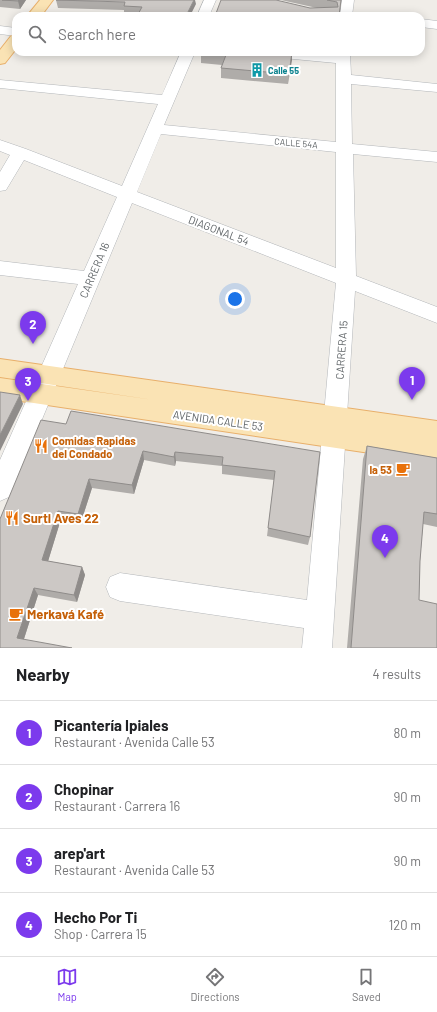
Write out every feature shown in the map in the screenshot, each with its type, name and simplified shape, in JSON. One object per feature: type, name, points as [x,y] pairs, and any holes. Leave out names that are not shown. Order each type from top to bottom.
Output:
[{"type":"main road","points":[[37,12],[47,0]]},
{"type":"main road","points":[[0,60],[12,44]]},
{"type":"main road","name":"AVENIDA CALLE 53","points":[[0,368],[45,385]]},
{"type":"main road","name":"AVENIDA CALLE 53","points":[[0,388],[45,385],[335,427],[437,432]]},
{"type":"main road","name":"AVENIDA CALLE 53","points":[[335,427],[437,452]]},
{"type":"street","points":[[205,12],[210,0]]},
{"type":"street","points":[[346,12],[348,0]]},
{"type":"street","points":[[425,24],[437,25]]},
{"type":"street","points":[[0,30],[12,32]]},
{"type":"street","name":"CARRERA 16","points":[[0,489],[186,56]]},
{"type":"street","name":"CARRERA 15","points":[[317,648],[346,280],[342,56]]},
{"type":"street","points":[[343,79],[437,88]]},
{"type":"street","points":[[0,84],[167,100]]},
{"type":"street","name":"CALLE 54A","points":[[155,129],[437,157]]},
{"type":"street","name":"DIAGONAL 54","points":[[0,145],[437,315]]},
{"type":"street","points":[[0,186],[20,152]]},
{"type":"street","points":[[0,268],[91,278]]},
{"type":"street","points":[[120,587],[320,616]]},
{"type":"building","points":[[56,0],[194,0],[188,12],[139,12],[142,7],[124,6],[125,2]]},
{"type":"building","points":[[221,0],[276,0],[310,8],[338,7],[337,2],[327,0],[341,0],[340,12],[216,12]]},
{"type":"building","points":[[226,56],[291,56],[289,74],[221,68]]},
{"type":"building","points":[[0,392],[20,395],[0,435]]},
{"type":"building","points":[[71,411],[320,452],[310,537],[268,528],[275,471],[222,465],[223,457],[175,452],[174,457],[143,451],[132,485],[89,479],[78,514],[58,511],[42,560],[82,567],[74,595],[34,588],[17,638],[72,648],[0,648],[0,519],[41,420],[66,424]]},
{"type":"building","points":[[367,446],[437,458],[437,514],[424,512],[420,561],[419,600],[437,604],[437,648],[351,648]]},
{"type":"place","name":"Calle 55","points":[[257,70]]},
{"type":"place","name":"Chopinar","points":[[33,344]]},
{"type":"place","name":"Picantería Ipiales","points":[[412,400]]},
{"type":"place","name":"arep'art","points":[[28,401]]},
{"type":"place","name":"Comidas Rapidas del Condado","points":[[41,446]]},
{"type":"place","name":"la 53","points":[[403,469]]},
{"type":"place","name":"Surti Aves 22","points":[[12,518]]},
{"type":"place","name":"Hecho Por Ti","points":[[385,558]]},
{"type":"place","name":"Merkavá Kafé","points":[[16,614]]}]
